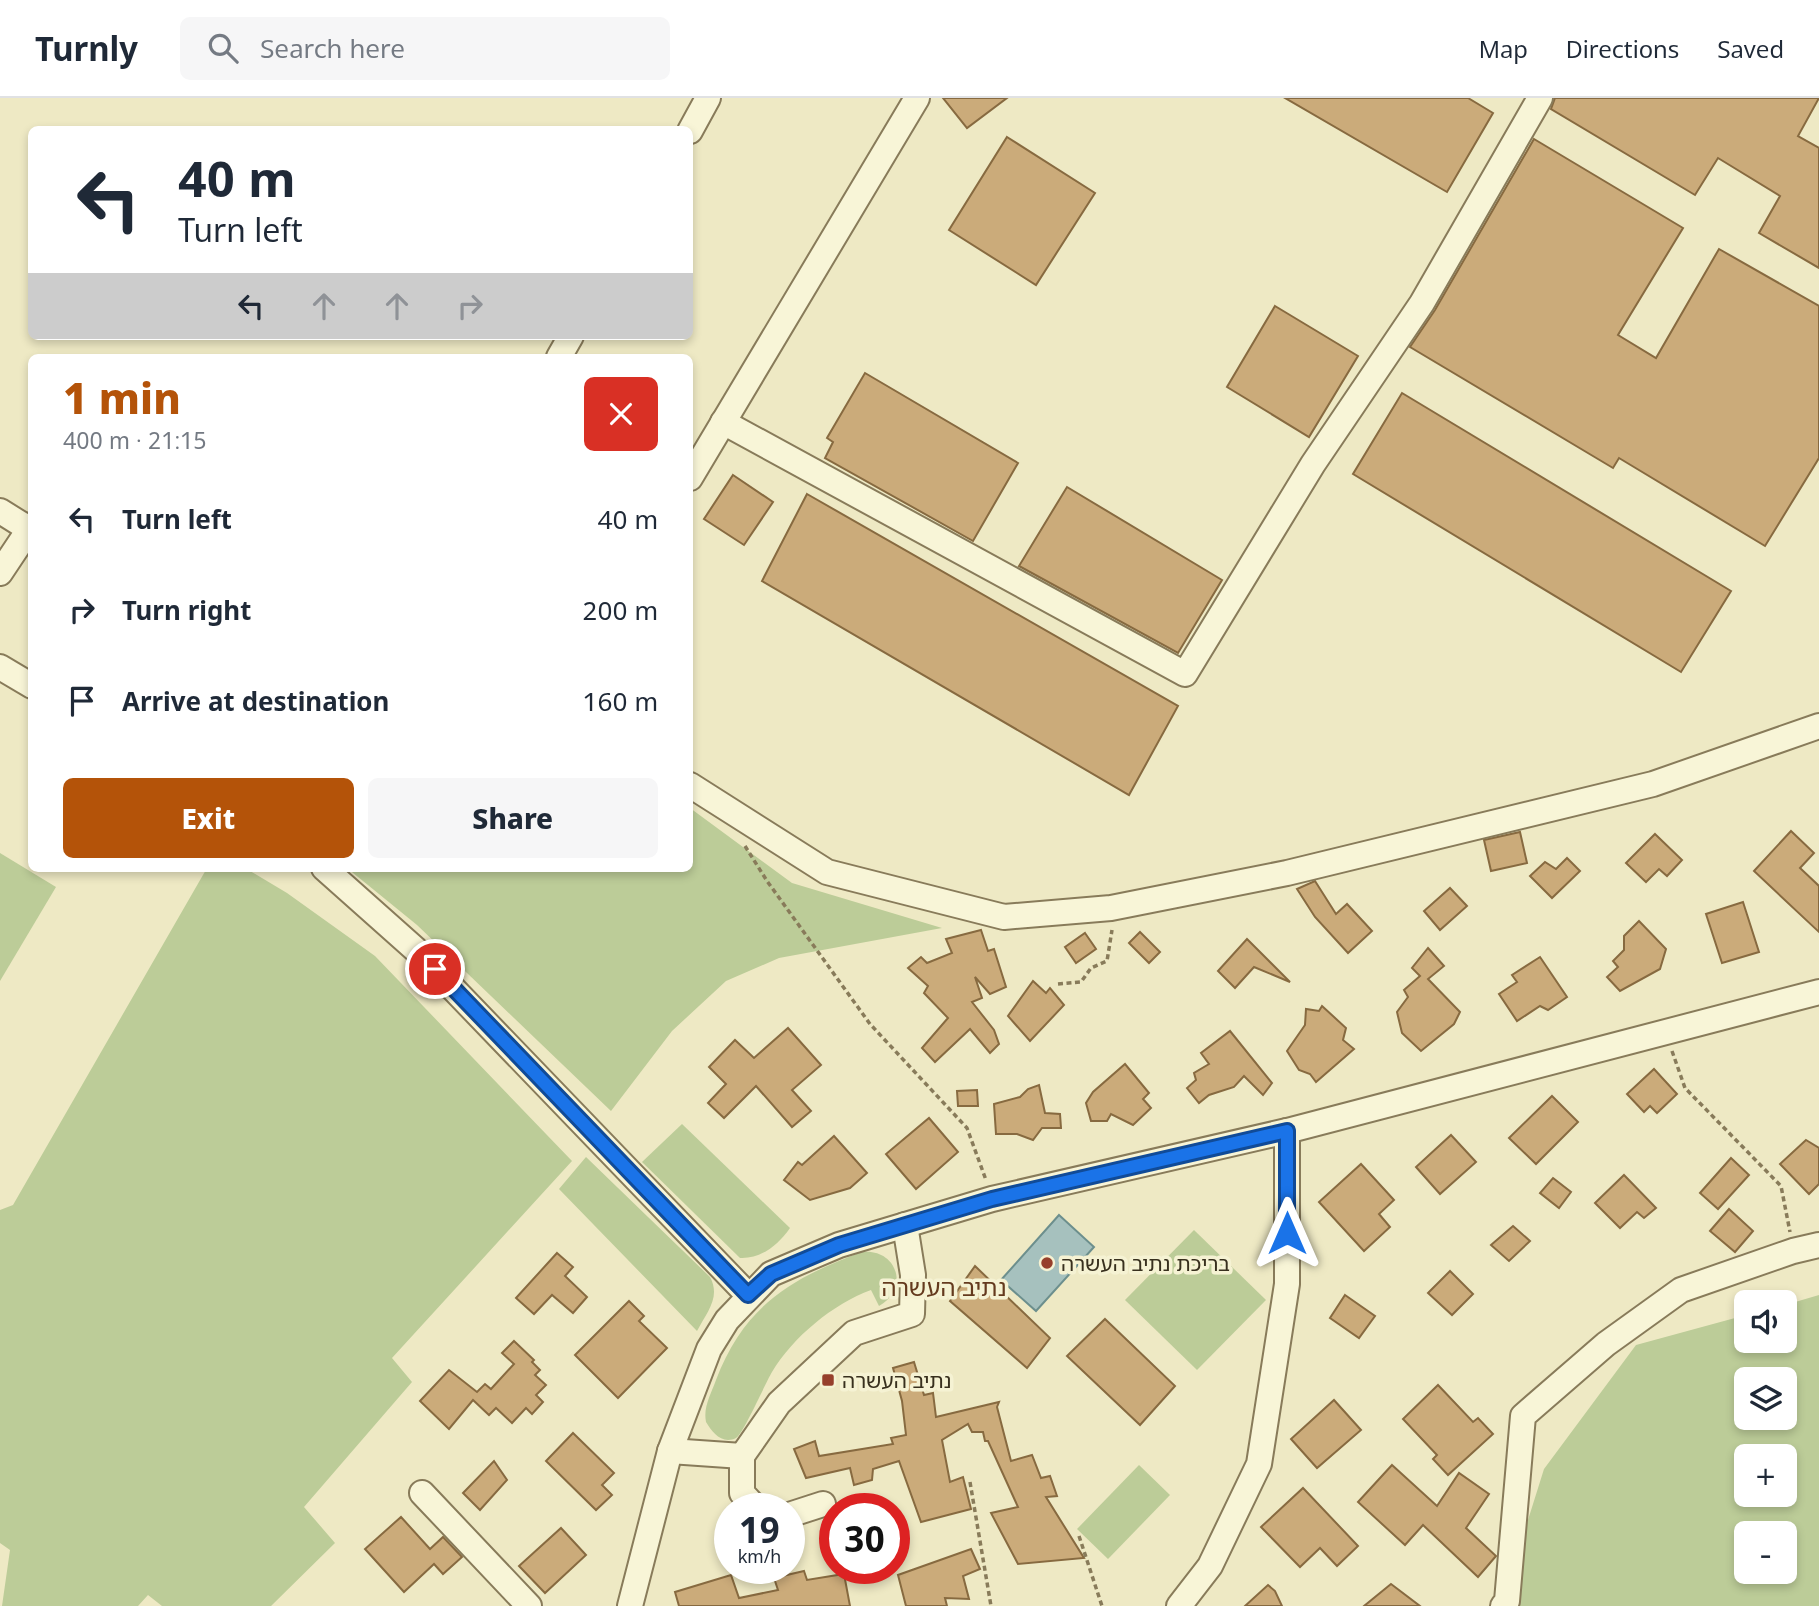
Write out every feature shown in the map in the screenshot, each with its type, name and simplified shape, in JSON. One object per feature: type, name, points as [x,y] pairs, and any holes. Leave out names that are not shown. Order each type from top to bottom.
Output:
[{"type":"street","points":[[693,126],[708,98]]},
{"type":"street","points":[[693,473],[918,98]]},
{"type":"street","points":[[723,422],[1185,674],[1313,464],[1422,303],[1540,98]]},
{"type":"street","points":[[0,511],[28,525]]},
{"type":"street","points":[[0,573],[28,531]]},
{"type":"street","points":[[0,667],[28,684]]},
{"type":"street","points":[[693,787],[827,872],[1004,917],[1111,908],[1287,873],[1653,784],[1819,726]]},
{"type":"street","points":[[328,872],[415,949],[748,1295]]},
{"type":"street","points":[[630,1606],[670,1451],[709,1349],[727,1320],[748,1295],[771,1274],[839,1245],[992,1199],[1287,1131],[1819,992]]},
{"type":"street","points":[[1180,1606],[1210,1566],[1259,1464],[1287,1284],[1287,1131]]},
{"type":"street","points":[[742,1493],[742,1456],[779,1403],[853,1333],[912,1314],[913,1275],[905,1226]]},
{"type":"street","points":[[1503,1606],[1507,1601],[1523,1416],[1606,1344],[1681,1290],[1793,1251],[1819,1245]]},
{"type":"street","points":[[670,1451],[742,1456]]},
{"type":"street","points":[[422,1493],[529,1606]]},
{"type":"path","points":[[740,838],[766,881],[870,1024],[967,1128],[992,1199]]},
{"type":"path","points":[[1058,984],[1081,982],[1091,968],[1107,961],[1113,922],[1111,908]]},
{"type":"path","points":[[1666,1033],[1685,1088],[1781,1186],[1793,1251]]},
{"type":"path","points":[[970,1482],[991,1606]]},
{"type":"path","points":[[1079,1536],[1102,1606]]},
{"type":"green space","points":[[693,810],[792,883],[942,928],[779,958],[726,981],[672,1031],[611,1111],[417,925],[352,872],[693,872]]},
{"type":"green space","points":[[0,853],[56,887],[0,981]]},
{"type":"green space","points":[[205,872],[252,872],[287,893],[375,956],[572,1161],[392,1358],[412,1382],[304,1507],[335,1543],[271,1606],[162,1606],[148,1595],[138,1606],[2,1606],[10,1550],[0,1543],[0,1210],[13,1205]]},
{"type":"green space","points":[[682,1124],[790,1228],[768,1250],[748,1258],[740,1258],[642,1162]]},
{"type":"green space","points":[[586,1157],[710,1277],[713,1298],[697,1331],[559,1189]]},
{"type":"green space","points":[[1194,1230],[1266,1300],[1197,1370],[1125,1300]]},
{"type":"green space","points":[[862,1252],[874,1252],[891,1263],[897,1280],[889,1298],[879,1306],[871,1290],[842,1304],[815,1323],[791,1346],[772,1372],[739,1435],[731,1440],[718,1436],[706,1422],[707,1406],[727,1354],[741,1332],[773,1298],[792,1284]]},
{"type":"green space","points":[[1819,1295],[1819,1606],[1501,1606],[1544,1469],[1636,1345],[1734,1318],[1734,1353],[1797,1353],[1797,1301]]},
{"type":"green space","points":[[1139,1465],[1170,1495],[1108,1559],[1077,1529]]},
{"type":"water","name":"בריכת נתיב העשרה","points":[[1059,1215],[1094,1247],[1036,1311],[1001,1280]]},
{"type":"building","points":[[943,98],[1007,98],[967,128]]},
{"type":"building","points":[[1285,98],[1468,98],[1493,113],[1447,192]]},
{"type":"building","points":[[1555,98],[1819,98],[1798,136],[1819,148],[1819,268],[1759,233],[1780,196],[1718,158],[1695,195],[1551,109]]},
{"type":"building","points":[[1007,137],[1095,193],[1036,285],[949,230]]},
{"type":"building","points":[[1534,139],[1683,228],[1618,335],[1656,358],[1719,249],[1819,306],[1819,458],[1765,546],[1619,458],[1613,468],[1410,347],[1435,310]]},
{"type":"building","points":[[1275,306],[1358,356],[1309,437],[1227,387]]},
{"type":"building","points":[[865,373],[1018,463],[973,541],[825,458],[833,442],[827,438]]},
{"type":"building","points":[[1402,393],[1731,591],[1681,672],[1353,474]]},
{"type":"building","points":[[733,475],[773,502],[744,545],[704,519]]},
{"type":"building","points":[[1067,487],[1222,580],[1178,653],[1019,566]]},
{"type":"building","points":[[807,494],[1178,706],[1129,795],[762,581]]},
{"type":"building","points":[[1791,831],[1814,853],[1800,868],[1819,886],[1819,932],[1754,871]]},
{"type":"building","points":[[1520,832],[1527,863],[1491,871],[1484,840]]},
{"type":"building","points":[[1655,834],[1682,860],[1667,876],[1659,869],[1646,882],[1626,863]]},
{"type":"building","points":[[1567,858],[1580,871],[1552,898],[1530,876],[1545,862],[1556,869]]},
{"type":"building","points":[[1315,881],[1336,914],[1347,904],[1372,931],[1348,953],[1315,917],[1297,889]]},
{"type":"building","points":[[1450,888],[1467,906],[1440,930],[1424,911]]},
{"type":"building","points":[[1743,902],[1759,952],[1722,963],[1706,914]]},
{"type":"building","points":[[1639,921],[1666,949],[1660,969],[1620,991],[1607,977],[1618,967],[1613,961],[1624,950],[1624,936]]},
{"type":"building","points":[[981,930],[988,951],[994,949],[1006,987],[990,994],[975,977],[982,998],[972,1002],[994,1030],[999,1044],[990,1053],[970,1029],[935,1062],[922,1048],[948,1018],[924,993],[928,986],[908,968],[921,957],[927,963],[952,953],[946,939]]},
{"type":"building","points":[[1140,932],[1160,952],[1149,963],[1129,943]]},
{"type":"building","points":[[1085,933],[1096,949],[1076,963],[1065,947]]},
{"type":"building","points":[[1247,939],[1290,982],[1254,967],[1235,988],[1218,971]]},
{"type":"building","points":[[1428,948],[1444,966],[1428,979],[1460,1012],[1454,1024],[1421,1051],[1402,1033],[1397,1012],[1408,997],[1404,990],[1420,976],[1412,968]]},
{"type":"building","points":[[1540,957],[1567,997],[1548,1010],[1540,1006],[1517,1021],[1499,994],[1517,982],[1512,975]]},
{"type":"building","points":[[1033,981],[1046,993],[1050,988],[1064,1005],[1030,1041],[1008,1016]]},
{"type":"building","points":[[1322,1006],[1346,1028],[1343,1040],[1354,1049],[1316,1082],[1310,1074],[1299,1070],[1287,1051],[1305,1025],[1306,1009],[1319,1011]]},
{"type":"building","points":[[788,1028],[821,1065],[792,1090],[811,1111],[792,1127],[756,1086],[724,1118],[708,1103],[726,1084],[709,1067],[735,1040],[754,1058]]},
{"type":"building","points":[[1230,1031],[1272,1083],[1263,1095],[1244,1076],[1234,1087],[1209,1095],[1199,1103],[1187,1088],[1196,1080],[1194,1073],[1209,1064],[1201,1053]]},
{"type":"building","points":[[1125,1064],[1149,1093],[1143,1099],[1151,1108],[1133,1125],[1111,1114],[1107,1121],[1091,1121],[1086,1103],[1093,1092]]},
{"type":"building","points":[[1654,1069],[1677,1094],[1657,1113],[1650,1106],[1644,1112],[1627,1094]]},
{"type":"building","points":[[1039,1085],[1045,1113],[1060,1114],[1061,1128],[1042,1128],[1033,1140],[1017,1134],[996,1134],[994,1104],[1020,1097],[1028,1089]]},
{"type":"building","points":[[977,1090],[978,1106],[958,1106],[957,1091]]},
{"type":"building","points":[[1552,1096],[1578,1122],[1536,1164],[1509,1138]]},
{"type":"building","points":[[929,1118],[958,1152],[916,1189],[886,1154]]},
{"type":"building","points":[[1451,1135],[1476,1162],[1440,1194],[1416,1167]]},
{"type":"building","points":[[834,1136],[867,1173],[850,1188],[810,1200],[784,1180],[798,1162],[802,1165]]},
{"type":"building","points":[[1806,1140],[1819,1148],[1819,1184],[1809,1194],[1780,1164]]},
{"type":"building","points":[[1731,1158],[1749,1175],[1718,1209],[1700,1193]]},
{"type":"building","points":[[1361,1164],[1394,1200],[1379,1214],[1390,1227],[1364,1251],[1319,1202]]},
{"type":"building","points":[[1624,1175],[1656,1208],[1644,1218],[1637,1212],[1620,1228],[1595,1203]]},
{"type":"building","points":[[1553,1178],[1571,1192],[1559,1208],[1540,1193]]},
{"type":"building","points":[[1729,1209],[1753,1231],[1735,1252],[1710,1231]]},
{"type":"building","points":[[1513,1226],[1530,1241],[1509,1261],[1491,1245]]},
{"type":"building","points":[[557,1253],[573,1267],[565,1276],[587,1297],[573,1313],[552,1295],[534,1314],[516,1298]]},
{"type":"building","points":[[975,1266],[1050,1338],[1027,1368],[950,1301]]},
{"type":"building","points":[[1450,1271],[1473,1294],[1452,1315],[1428,1293]]},
{"type":"building","points":[[1345,1295],[1375,1316],[1359,1338],[1330,1318]]},
{"type":"building","points":[[629,1301],[644,1316],[639,1321],[667,1348],[618,1398],[575,1355]]},
{"type":"building","points":[[1105,1319],[1175,1386],[1140,1425],[1067,1356]]},
{"type":"building","points":[[514,1341],[534,1360],[532,1362],[540,1370],[535,1375],[546,1385],[536,1395],[543,1402],[532,1414],[526,1408],[512,1423],[496,1408],[489,1415],[473,1400],[449,1429],[420,1401],[449,1370],[477,1392],[485,1384],[491,1389],[514,1364],[502,1353]]},
{"type":"building","points":[[914,1362],[924,1395],[933,1393],[936,1417],[999,1402],[997,1407],[1011,1461],[1032,1455],[1041,1478],[1050,1476],[1057,1496],[1046,1497],[1084,1558],[1018,1564],[991,1513],[1018,1507],[983,1432],[972,1432],[968,1424],[942,1440],[950,1482],[963,1477],[971,1509],[921,1522],[899,1461],[873,1469],[872,1480],[854,1485],[850,1468],[806,1478],[794,1449],[815,1441],[819,1456],[893,1444],[891,1438],[906,1435],[902,1401],[893,1368]]},
{"type":"building","points":[[1438,1385],[1473,1422],[1478,1418],[1493,1434],[1448,1475],[1433,1459],[1437,1455],[1403,1419]]},
{"type":"building","points":[[1334,1400],[1361,1430],[1317,1468],[1291,1439]]},
{"type":"building","points":[[573,1433],[614,1473],[602,1485],[612,1495],[596,1510],[546,1461]]},
{"type":"building","points":[[494,1461],[507,1480],[480,1510],[463,1493]]},
{"type":"building","points":[[1392,1465],[1437,1506],[1459,1473],[1489,1494],[1466,1528],[1496,1556],[1478,1577],[1423,1525],[1405,1545],[1358,1502]]},
{"type":"building","points":[[1303,1488],[1358,1546],[1337,1566],[1320,1548],[1300,1567],[1261,1527]]},
{"type":"building","points":[[401,1517],[430,1549],[443,1537],[462,1557],[443,1574],[434,1564],[404,1592],[365,1549]]},
{"type":"building","points":[[561,1528],[586,1555],[545,1593],[519,1566]]},
{"type":"building","points":[[971,1549],[980,1569],[963,1576],[969,1599],[945,1598],[947,1606],[906,1606],[900,1584],[910,1584],[910,1571]]},
{"type":"building","points":[[805,1574],[807,1580],[819,1578],[819,1584],[846,1584],[850,1606],[679,1606],[675,1592],[714,1580],[714,1584],[734,1584],[739,1598],[778,1590],[776,1584],[805,1584]]},
{"type":"building","points":[[1391,1584],[1420,1606],[1364,1606]]},
{"type":"building","points":[[1268,1585],[1275,1591],[1282,1606],[1245,1606]]},
{"type":"place","name":"בריכת נתיב העשרה","points":[[1047,1263]]},
{"type":"place","name":"נתיב העשרה","points":[[828,1380]]},
{"type":"district","name":"נתיב העשרה","points":[[944,1286]]},
{"type":"route","points":[[435,969],[748,1295],[771,1274],[839,1245],[992,1199],[1287,1131],[1287,1233]]}]
